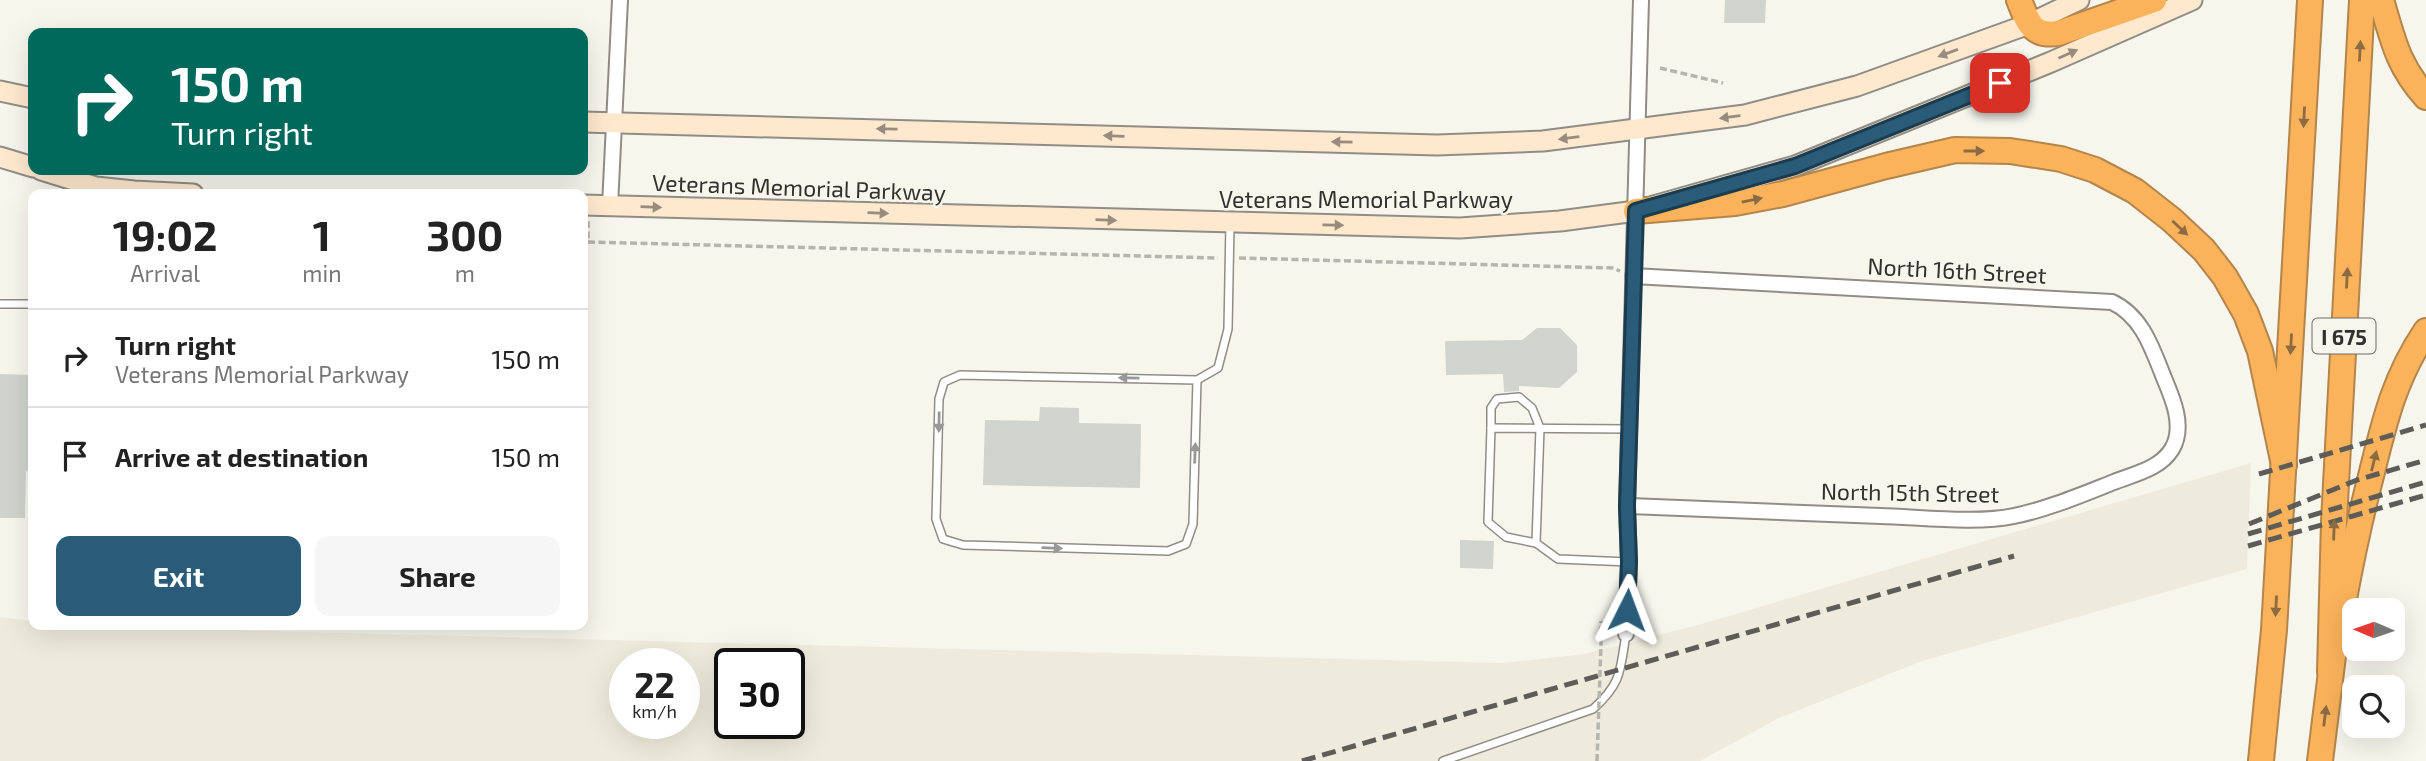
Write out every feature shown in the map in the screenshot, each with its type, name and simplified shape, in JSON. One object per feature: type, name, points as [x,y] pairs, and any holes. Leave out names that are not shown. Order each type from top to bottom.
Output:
[{"type":"highway","points":[[2019,0],[2029,24],[2039,33],[2059,33],[2154,0]]},
{"type":"highway","name":"I 675","points":[[2261,761],[2274,630],[2311,0]]},
{"type":"highway","name":"I 675","points":[[2320,761],[2330,671],[2334,521],[2362,0]]},
{"type":"highway","points":[[2381,0],[2394,49],[2410,78],[2426,97]]},
{"type":"highway","points":[[1636,211],[1735,204],[1955,150],[2010,151],[2061,159],[2095,170],[2135,191],[2172,220],[2204,250],[2225,277],[2246,314],[2260,351],[2284,465]]},
{"type":"highway","points":[[2330,671],[2359,525],[2392,395],[2415,347],[2426,331]]},
{"type":"street","points":[[610,206],[620,0]]},
{"type":"street","points":[[1626,634],[1636,130],[1642,0]]},
{"type":"street","points":[[588,122],[1437,145],[1543,141],[1745,115],[1857,86],[2029,24],[2079,0]]},
{"type":"street","name":"Veterans Memorial Parkway","points":[[588,212],[610,206],[1460,228],[1546,222],[1636,211],[1795,166],[2051,62],[2192,0]]},
{"type":"street","points":[[0,92],[28,98]]},
{"type":"street","points":[[0,157],[28,165]]},
{"type":"street","points":[[57,175],[96,187],[115,189]]},
{"type":"street","name":"North 16th Street","points":[[1633,276],[2112,302],[2135,317],[2152,348],[2177,414],[2178,432],[2174,446]]},
{"type":"street","name":"North 15th Street","points":[[1627,506],[1945,519],[2011,517],[2058,503],[2151,468],[2165,458],[2174,446]]},
{"type":"lane","points":[[1197,380],[1193,524],[1186,544],[1168,551],[963,545],[943,538],[936,519],[939,399],[944,382],[960,374],[1197,380],[1218,368],[1228,330],[1230,223]]},
{"type":"lane","points":[[0,304],[28,304]]},
{"type":"lane","points":[[1536,543],[1539,428],[1532,408],[1519,397],[1504,397],[1497,399],[1491,408],[1488,522],[1506,537],[1536,543],[1558,559],[1629,562]]},
{"type":"lane","points":[[1491,428],[1630,429]]},
{"type":"lane","points":[[1443,761],[1593,709],[1612,692],[1621,668],[1626,634]]},
{"type":"path","points":[[1660,68],[1723,83]]},
{"type":"path","points":[[588,232],[589,242],[1613,268],[1633,276]]},
{"type":"path","points":[[1597,761],[1601,621]]},
{"type":"shaded area","points":[[2251,463],[2247,569],[1922,661],[1777,719],[1700,761],[0,761],[0,617],[28,620],[28,630],[227,630],[1504,663],[1584,654],[1698,625]]},
{"type":"building","points":[[1725,0],[1766,0],[1765,23],[1724,23]]},
{"type":"building","points":[[1537,328],[1560,328],[1577,345],[1577,372],[1559,388],[1519,386],[1519,391],[1504,392],[1503,374],[1446,375],[1445,341],[1522,340]]},
{"type":"building","points":[[0,374],[28,375],[25,518],[0,518]]},
{"type":"building","points":[[1040,407],[1079,408],[1079,423],[1141,424],[1140,488],[983,485],[985,420],[1039,421]]},
{"type":"building","points":[[1460,540],[1494,541],[1493,569],[1460,568]]},
{"type":"railway","points":[[2259,474],[2426,425]]},
{"type":"railway","points":[[2249,524],[2357,480],[2426,460]]},
{"type":"railway","points":[[2248,534],[2426,482]]},
{"type":"railway","points":[[2248,546],[2426,495]]},
{"type":"railway","points":[[1302,761],[2014,556]]},
{"type":"route","points":[[1627,610],[1627,506],[1636,211],[1795,166],[2000,83]]}]
